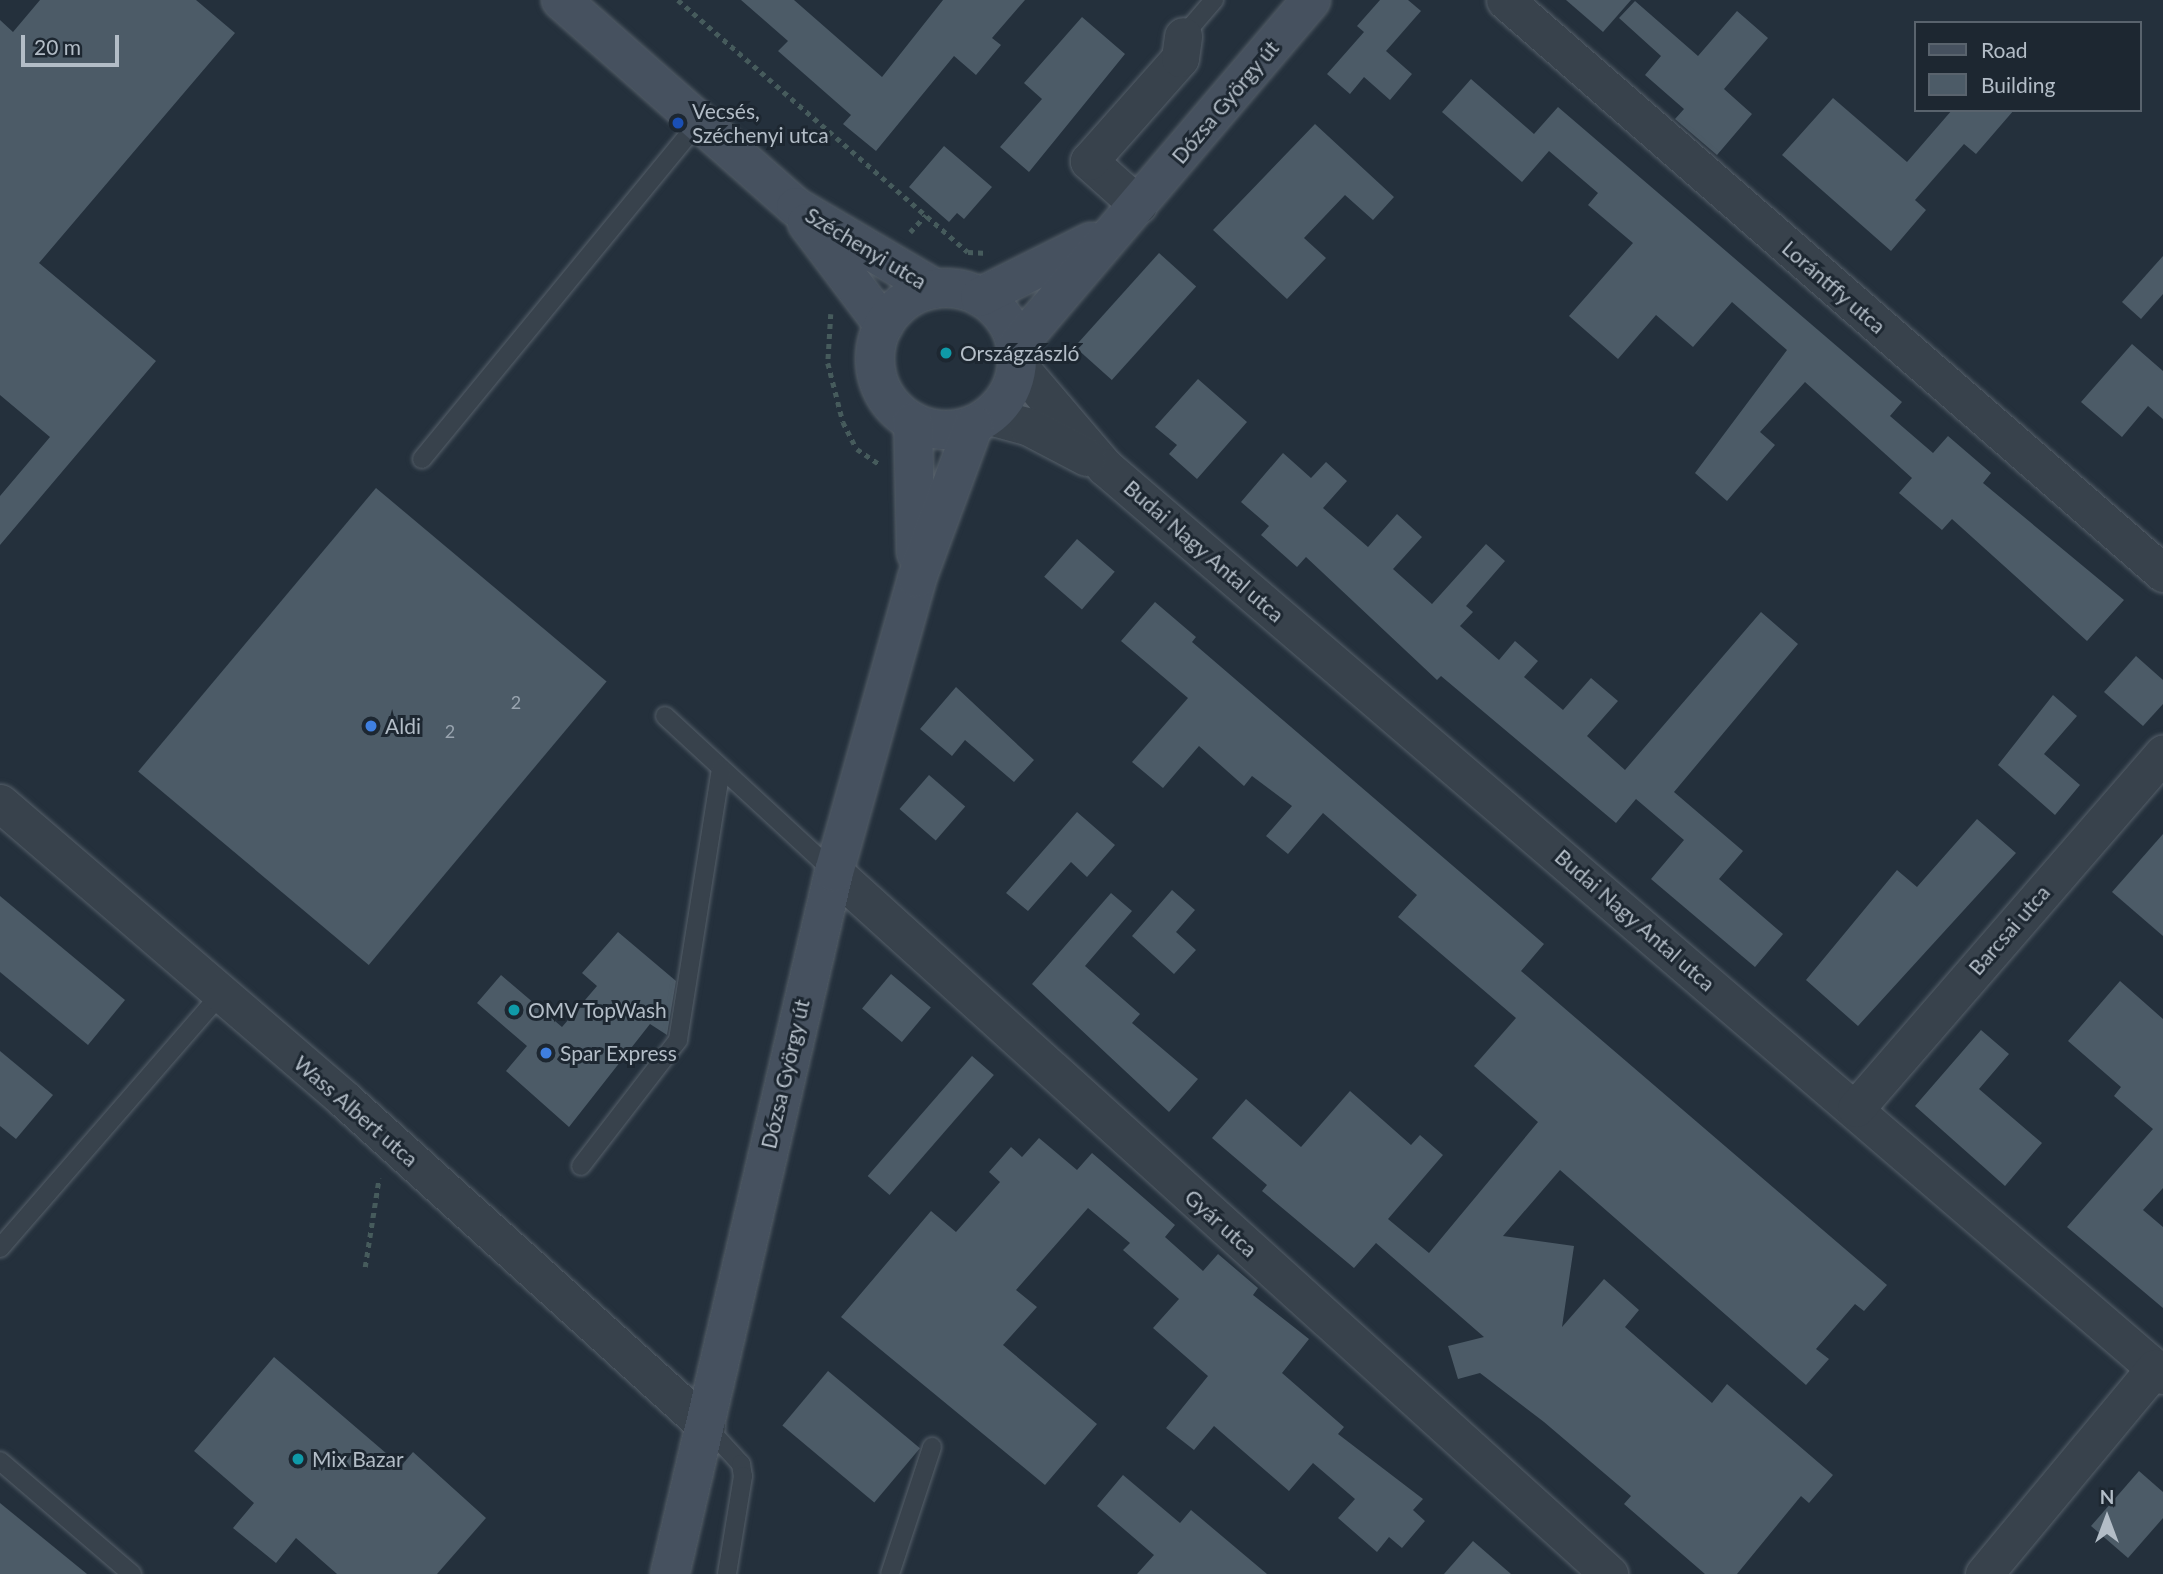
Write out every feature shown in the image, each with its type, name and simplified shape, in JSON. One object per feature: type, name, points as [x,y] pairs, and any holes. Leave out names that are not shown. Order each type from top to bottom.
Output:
[{"type":"main road","name":"Széchenyi utca","points":[[561,0],[796,207],[883,261],[935,289]]},
{"type":"main road","name":"Dózsa György út","points":[[1016,355],[1050,299],[1128,216],[1311,0]]},
{"type":"main road","name":"Széchenyi utca","points":[[796,207],[854,289],[884,325]]},
{"type":"main road","name":"Dózsa György út","points":[[980,297],[1027,275],[1128,216]]},
{"type":"main road","points":[[935,289],[980,297],[1001,314],[1016,355],[1004,401],[981,421],[932,429],[913,422],[882,390],[876,346],[884,325],[897,308],[935,289]]},
{"type":"main road","name":"Dózsa György út","points":[[670,1574],[834,872],[917,578],[981,421]]},
{"type":"main road","name":"Dózsa György út","points":[[913,422],[917,578]]},
{"type":"street","name":"Lorántffy utca","points":[[1505,0],[2163,573]]},
{"type":"street","points":[[1128,216],[1089,161],[1180,58],[1183,36]]},
{"type":"street","name":"Budai Nagy Antal utca","points":[[1016,355],[1105,467],[1856,1108],[2159,1372]]},
{"type":"street","name":"Budai Nagy Antal utca","points":[[981,421],[1027,426],[1105,467]]},
{"type":"street","name":"Barcsai utca","points":[[1856,1108],[2163,752]]},
{"type":"street","name":"Wass Albert utca","points":[[0,803],[385,1137],[706,1426]]},
{"type":"street","name":"Gyár utca","points":[[834,872],[1609,1574]]},
{"type":"street","points":[[1984,1574],[2159,1372]]},
{"type":"lane","points":[[1183,36],[1213,0]]},
{"type":"lane","points":[[422,459],[700,121]]},
{"type":"lane","points":[[665,716],[834,872]]},
{"type":"lane","points":[[581,1166],[678,1040],[722,769]]},
{"type":"lane","points":[[0,1248],[221,994]]},
{"type":"lane","points":[[706,1426],[741,1464],[743,1476],[726,1574]]},
{"type":"lane","points":[[890,1574],[932,1447]]},
{"type":"lane","points":[[0,1461],[132,1574]]},
{"type":"path","points":[[678,0],[968,252],[1006,253],[1027,275]]},
{"type":"path","points":[[883,261],[926,215]]},
{"type":"path","points":[[854,289],[826,325],[843,422],[874,465],[912,461]]},
{"type":"path","points":[[365,1267],[385,1137]]},
{"type":"building","points":[[40,0],[196,0],[235,33],[39,263],[156,361],[0,545],[0,496],[50,437],[0,395],[0,20],[13,32]]},
{"type":"building","points":[[741,0],[794,0],[882,77],[943,0],[1025,0],[992,38],[1001,45],[976,75],[954,56],[876,151],[843,124],[851,115],[778,51],[788,41]]},
{"type":"building","points":[[1380,0],[1408,0],[1421,11],[1386,51],[1412,74],[1390,100],[1364,77],[1350,94],[1327,74],[1364,32],[1357,26]]},
{"type":"building","points":[[1566,0],[1631,0],[1603,32]]},
{"type":"building","points":[[1635,1],[1698,56],[1737,11],[1768,38],[1724,89],[1752,114],[1717,155],[1675,119],[1684,109],[1645,75],[1661,56],[1619,18]]},
{"type":"building","points":[[1082,17],[1125,54],[1029,172],[1000,147],[1042,99],[1024,83]]},
{"type":"building","points":[[1471,79],[1534,134],[1558,107],[1902,402],[1890,416],[1933,453],[1948,436],[1991,473],[1983,483],[2124,600],[2087,641],[1952,519],[1942,530],[1899,493],[1912,478],[1805,382],[1760,432],[1775,445],[1727,501],[1695,473],[1787,350],[1732,302],[1693,347],[1656,315],[1618,359],[1569,316],[1633,243],[1588,205],[1598,193],[1549,151],[1522,182],[1442,112]]},
{"type":"building","points":[[1833,98],[1907,162],[1950,112],[2012,112],[1976,154],[1964,144],[1915,200],[1926,210],[1891,251],[1782,155]]},
{"type":"building","points":[[1315,124],[1394,197],[1373,220],[1345,195],[1304,238],[1326,258],[1287,299],[1213,230]]},
{"type":"building","points":[[944,146],[992,187],[964,219],[957,213],[949,222],[909,187]]},
{"type":"building","points":[[1159,253],[1196,286],[1112,380],[1075,347]]},
{"type":"building","points":[[2163,256],[2163,294],[2141,319],[2122,302]]},
{"type":"building","points":[[2132,344],[2163,371],[2163,419],[2148,406],[2122,437],[2081,402]]},
{"type":"building","points":[[1198,379],[1247,422],[1197,479],[1169,454],[1177,445],[1155,427]]},
{"type":"building","points":[[1283,453],[1311,478],[1326,462],[1347,481],[1323,508],[1368,547],[1397,514],[1422,537],[1393,569],[1432,604],[1486,544],[1505,561],[1466,606],[1473,612],[1460,626],[1499,660],[1515,641],[1538,661],[1524,677],[1563,710],[1591,678],[1618,701],[1587,736],[1625,770],[1761,612],[1798,644],[1674,792],[1743,851],[1719,879],[1783,934],[1755,967],[1651,879],[1684,840],[1636,799],[1616,823],[1441,676],[1437,680],[1306,557],[1297,567],[1261,535],[1269,526],[1241,502]]},
{"type":"building","name":"Aldi","points":[[376,488],[607,681],[369,965],[138,771]]},
{"type":"building","points":[[1077,539],[1115,572],[1082,610],[1044,577]]},
{"type":"building","points":[[1155,602],[1196,637],[1192,642],[1544,944],[1521,971],[1887,1285],[1864,1311],[1855,1304],[1816,1349],[1829,1359],[1806,1385],[1560,1170],[1503,1236],[1574,1246],[1562,1327],[1604,1279],[1639,1310],[1625,1327],[1712,1403],[1727,1384],[1833,1475],[1809,1503],[1801,1496],[1737,1574],[1705,1574],[1624,1504],[1631,1496],[1544,1422],[1480,1373],[1458,1379],[1448,1346],[1484,1337],[1376,1243],[1354,1268],[1262,1191],[1267,1185],[1212,1138],[1246,1099],[1301,1147],[1350,1091],[1411,1145],[1420,1135],[1443,1155],[1388,1219],[1429,1253],[1538,1122],[1474,1066],[1516,1018],[1398,917],[1417,895],[1323,813],[1288,854],[1266,836],[1292,806],[1252,776],[1244,786],[1199,746],[1163,788],[1132,762],[1188,698],[1121,641]]},
{"type":"building","points":[[2136,656],[2163,680],[2163,704],[2143,726],[2104,692]]},
{"type":"building","points":[[956,687],[1034,760],[1014,782],[965,740],[952,756],[920,729]]},
{"type":"building","points":[[2053,695],[2077,716],[2044,754],[2080,785],[2055,815],[1998,765]]},
{"type":"building","points":[[929,775],[965,806],[936,840],[899,809]]},
{"type":"building","points":[[1077,812],[1115,845],[1087,877],[1071,862],[1028,911],[1006,893]]},
{"type":"building","points":[[1977,819],[2016,853],[1858,1026],[1806,980],[1897,870],[1917,887]]},
{"type":"building","points":[[2163,834],[2163,936],[2112,892]]},
{"type":"building","points":[[1172,890],[1195,910],[1176,932],[1196,950],[1174,974],[1132,936]]},
{"type":"building","points":[[1111,893],[1132,911],[1085,966],[1140,1014],[1132,1023],[1198,1079],[1169,1112],[1032,984]]},
{"type":"building","points":[[0,896],[125,1000],[88,1045],[0,972]]},
{"type":"building","points":[[618,932],[676,981],[667,1035],[650,1024],[569,1127],[506,1071],[527,1046],[477,1003],[501,975],[562,1027],[597,986],[582,973]]},
{"type":"building","points":[[891,974],[931,1007],[902,1042],[862,1008]]},
{"type":"building","points":[[2120,981],[2163,1019],[2163,1188],[2143,1210],[2163,1227],[2163,1308],[2067,1227],[2153,1129],[2114,1096],[2121,1087],[2068,1041]]},
{"type":"building","points":[[1981,1030],[2009,1054],[1979,1089],[2042,1143],[2005,1186],[1915,1106]]},
{"type":"building","points":[[0,1051],[53,1095],[16,1139],[0,1126]]},
{"type":"building","points":[[972,1056],[994,1075],[890,1195],[868,1176]]},
{"type":"building","points":[[1039,1138],[1077,1170],[1092,1153],[1175,1225],[1165,1237],[1203,1271],[1218,1254],[1258,1288],[1253,1295],[1309,1339],[1282,1373],[1344,1427],[1338,1434],[1423,1499],[1413,1510],[1425,1521],[1402,1548],[1389,1537],[1377,1552],[1338,1518],[1355,1499],[1313,1463],[1289,1491],[1214,1426],[1194,1450],[1166,1428],[1208,1376],[1153,1328],[1179,1299],[1123,1250],[1130,1243],[1088,1208],[1016,1290],[1037,1307],[1003,1345],[1097,1424],[1045,1485],[841,1317],[931,1211],[956,1232],[1000,1182],[989,1172],[1011,1147],[1022,1157]]},
{"type":"building","name":"Mix Bazar","points":[[274,1357],[401,1466],[413,1452],[486,1518],[437,1574],[337,1574],[296,1538],[276,1563],[233,1528],[254,1503],[194,1451]]},
{"type":"building","points":[[828,1371],[920,1448],[874,1503],[782,1425]]},
{"type":"building","points":[[2139,1471],[2163,1492],[2163,1518],[2128,1558],[2091,1526]]},
{"type":"building","points":[[1123,1475],[1180,1523],[1191,1510],[1267,1574],[1137,1574],[1154,1555],[1097,1506]]},
{"type":"building","points":[[0,1503],[87,1574],[0,1574]]},
{"type":"building","points":[[1473,1541],[1511,1574],[1444,1574]]},
{"type":"place","name":"Vecsés, Széchenyi utca","points":[[678,123]]},
{"type":"place","name":"Országzászló","points":[[946,353]]},
{"type":"place","name":"Aldi","points":[[371,726]]},
{"type":"place","name":"OMV TopWash","points":[[514,1010]]},
{"type":"place","name":"Spar Express","points":[[546,1053]]},
{"type":"place","name":"Mix Bazar","points":[[298,1459]]}]
